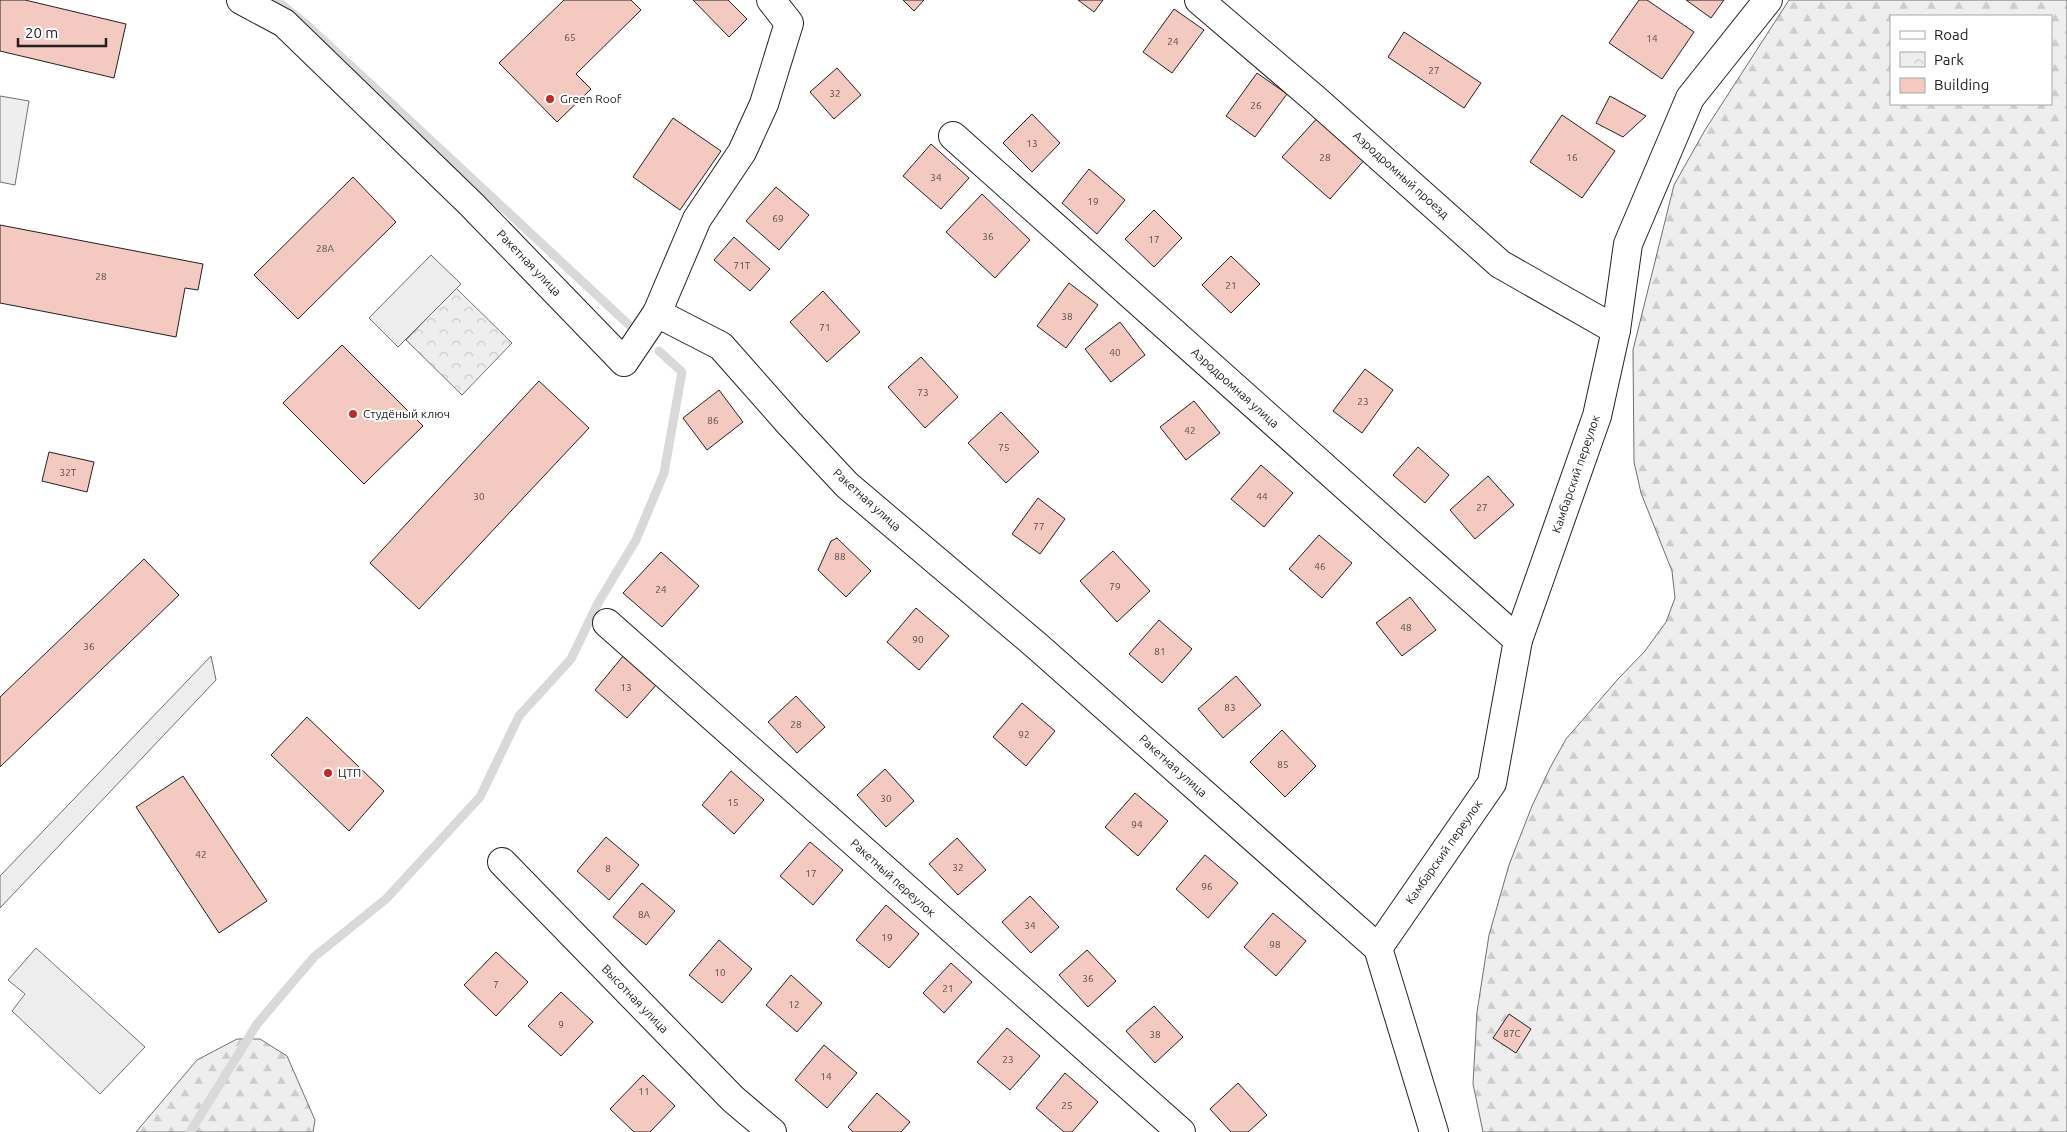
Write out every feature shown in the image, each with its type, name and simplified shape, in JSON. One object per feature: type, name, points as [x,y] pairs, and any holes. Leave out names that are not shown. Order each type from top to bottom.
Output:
[{"type":"street","name":"Ракетная улица","points":[[240,0],[284,23],[472,205],[624,362],[658,313],[721,346],[847,485],[1037,646],[1378,948]]},
{"type":"street","points":[[658,313],[697,219],[742,152],[764,104],[789,22],[771,0]]},
{"type":"street","name":"Аэродромный проезд","points":[[1199,0],[1316,100],[1500,264],[1616,330]]},
{"type":"street","name":"Камбарский переулок","points":[[1378,948],[1492,783],[1518,640],[1597,416],[1616,330],[1628,244],[1690,98],[1768,0]]},
{"type":"street","name":"Аэродромная улица","points":[[953,136],[1518,640]]},
{"type":"street","name":"Ракетный переулок","points":[[607,623],[1181,1132]]},
{"type":"street","name":"Высотная улица","points":[[502,862],[733,1099],[772,1132]]},
{"type":"street","points":[[1378,948],[1434,1132]]},
{"type":"green space","points":[[1789,0],[2067,0],[2067,1132],[1483,1132],[1473,1084],[1477,1012],[1489,935],[1509,865],[1532,806],[1566,739],[1645,651],[1666,622],[1675,598],[1672,571],[1641,493],[1634,462],[1633,350],[1674,185],[1705,130]]},
{"type":"green space","points":[[0,96],[29,101],[15,185],[0,182]]},
{"type":"green space","points":[[456,288],[512,343],[462,395],[406,340]]},
{"type":"green space","points":[[237,1039],[260,1039],[287,1056],[315,1120],[313,1132],[136,1132],[197,1060]]},
{"type":"shaded area","points":[[431,255],[461,284],[398,347],[369,318]]},
{"type":"shaded area","points":[[211,656],[216,680],[0,908],[0,876]]},
{"type":"shaded area","points":[[36,948],[145,1047],[100,1094],[12,1011],[25,994],[8,980]]},
{"type":"building","points":[[0,0],[25,0],[126,24],[114,78],[0,51]]},
{"type":"building","points":[[564,0],[631,0],[641,10],[576,74],[591,89],[557,122],[499,63]]},
{"type":"building","points":[[693,0],[728,0],[747,19],[729,37]]},
{"type":"building","points":[[903,0],[924,0],[914,11]]},
{"type":"building","points":[[1078,0],[1103,0],[1094,12]]},
{"type":"building","points":[[1639,0],[1647,0],[1694,32],[1662,79],[1609,43]]},
{"type":"building","points":[[1686,0],[1724,0],[1711,18]]},
{"type":"building","points":[[1174,9],[1204,30],[1172,73],[1143,52]]},
{"type":"building","points":[[1404,32],[1481,83],[1464,108],[1388,57]]},
{"type":"building","points":[[837,68],[861,95],[834,119],[810,92]]},
{"type":"building","points":[[1257,73],[1287,94],[1255,137],[1226,116]]},
{"type":"building","points":[[1610,96],[1646,116],[1623,137],[1596,123]]},
{"type":"building","points":[[1032,114],[1060,143],[1032,172],[1003,143]]},
{"type":"building","points":[[1320,115],[1367,157],[1330,199],[1282,157]]},
{"type":"building","points":[[1562,115],[1615,151],[1582,198],[1530,162]]},
{"type":"building","points":[[673,118],[721,151],[680,210],[633,177]]},
{"type":"building","points":[[931,144],[969,178],[941,209],[903,176]]},
{"type":"building","points":[[1089,169],[1125,200],[1097,234],[1062,203]]},
{"type":"building","points":[[353,177],[396,222],[298,319],[254,275]]},
{"type":"building","points":[[776,187],[809,215],[779,250],[746,221]]},
{"type":"building","points":[[982,194],[1030,240],[995,278],[946,232]]},
{"type":"building","points":[[1154,210],[1182,238],[1154,267],[1125,239]]},
{"type":"building","points":[[0,225],[203,264],[198,290],[185,288],[176,337],[0,303]]},
{"type":"building","points":[[734,237],[770,269],[750,291],[714,260]]},
{"type":"building","points":[[1231,256],[1260,284],[1231,313],[1202,285]]},
{"type":"building","points":[[1069,283],[1098,305],[1066,348],[1037,326]]},
{"type":"building","points":[[823,291],[860,332],[827,362],[790,322]]},
{"type":"building","points":[[1120,322],[1145,355],[1111,382],[1085,349]]},
{"type":"building","name":"Студёный ключ","points":[[342,345],[423,426],[364,484],[283,403]]},
{"type":"building","points":[[921,357],[958,397],[925,428],[888,387]]},
{"type":"building","points":[[1365,369],[1393,390],[1362,433],[1333,411]]},
{"type":"building","points":[[539,381],[589,428],[419,609],[370,563]]},
{"type":"building","points":[[719,390],[743,422],[707,450],[683,418]]},
{"type":"building","points":[[1194,401],[1220,433],[1186,460],[1160,427]]},
{"type":"building","points":[[1001,412],[1039,452],[1006,483],[968,443]]},
{"type":"building","points":[[1418,447],[1449,475],[1425,503],[1393,475]]},
{"type":"building","points":[[49,452],[94,462],[87,492],[42,481]]},
{"type":"building","points":[[1261,465],[1293,493],[1264,527],[1231,499]]},
{"type":"building","points":[[1488,476],[1514,505],[1475,539],[1450,510]]},
{"type":"building","points":[[1038,498],[1065,519],[1040,554],[1012,534]]},
{"type":"building","points":[[1319,535],[1352,563],[1322,598],[1289,569]]},
{"type":"building","points":[[837,538],[871,571],[846,597],[818,570],[831,541]]},
{"type":"building","points":[[1113,551],[1150,591],[1117,622],[1080,581]]},
{"type":"building","points":[[661,552],[699,586],[662,627],[623,593]]},
{"type":"building","points":[[144,559],[179,595],[0,767],[0,697]]},
{"type":"building","points":[[1410,597],[1436,630],[1402,656],[1376,623]]},
{"type":"building","points":[[916,608],[949,636],[919,670],[887,642]]},
{"type":"building","points":[[1159,620],[1192,649],[1162,683],[1129,654]]},
{"type":"building","points":[[624,655],[657,684],[627,718],[595,690]]},
{"type":"building","points":[[1236,676],[1261,705],[1223,738],[1198,709]]},
{"type":"building","points":[[796,696],[825,727],[797,753],[768,722]]},
{"type":"building","points":[[1022,703],[1055,731],[1026,766],[993,737]]},
{"type":"building","name":"ЦТП","points":[[307,717],[384,791],[349,831],[271,755]]},
{"type":"building","points":[[1282,730],[1316,766],[1285,797],[1250,762]]},
{"type":"building","points":[[885,769],[914,801],[886,827],[857,795]]},
{"type":"building","points":[[731,771],[764,800],[734,834],[702,805]]},
{"type":"building","points":[[183,776],[267,901],[219,933],[136,807]]},
{"type":"building","points":[[1135,793],[1168,821],[1138,856],[1105,827]]},
{"type":"building","points":[[606,837],[639,865],[609,900],[577,871]]},
{"type":"building","points":[[957,838],[986,870],[958,895],[929,864]]},
{"type":"building","points":[[810,842],[843,870],[813,905],[780,876]]},
{"type":"building","points":[[1205,855],[1238,883],[1208,918],[1176,889]]},
{"type":"building","points":[[642,883],[675,911],[646,945],[613,917]]},
{"type":"building","points":[[1030,896],[1059,927],[1031,953],[1002,922]]},
{"type":"building","points":[[886,905],[919,934],[889,968],[856,940]]},
{"type":"building","points":[[1273,913],[1306,941],[1276,976],[1244,947]]},
{"type":"building","points":[[719,940],[752,969],[722,1003],[689,975]]},
{"type":"building","points":[[1087,950],[1116,981],[1088,1007],[1059,975]]},
{"type":"building","points":[[496,952],[528,982],[496,1016],[464,985]]},
{"type":"building","points":[[951,963],[972,982],[944,1013],[923,993]]},
{"type":"building","points":[[791,975],[822,1003],[797,1032],[766,1005]]},
{"type":"building","points":[[561,992],[593,1022],[561,1056],[528,1026]]},
{"type":"building","points":[[1154,1006],[1183,1037],[1155,1063],[1126,1031]]},
{"type":"building","points":[[1509,1014],[1531,1029],[1516,1053],[1493,1038]]},
{"type":"building","points":[[1007,1028],[1040,1056],[1010,1090],[977,1062]]},
{"type":"building","points":[[824,1045],[857,1073],[827,1108],[795,1080]]},
{"type":"building","points":[[1065,1073],[1098,1102],[1072,1132],[1064,1132],[1036,1108]]},
{"type":"building","points":[[643,1075],[675,1106],[650,1132],[634,1132],[610,1109]]},
{"type":"building","points":[[1238,1083],[1267,1115],[1248,1132],[1231,1132],[1210,1109]]},
{"type":"building","points":[[877,1093],[910,1122],[901,1132],[853,1132],[848,1127]]},
{"type":"waterway","points":[[276,0],[307,25],[629,325]]},
{"type":"waterway","points":[[190,1132],[257,1024],[314,957],[386,899],[480,797],[519,716],[571,659],[598,603],[636,540],[664,473],[682,372],[659,351]]},
{"type":"place","name":"Green Roof","points":[[550,99]]},
{"type":"place","name":"Студёный ключ","points":[[353,414]]},
{"type":"place","name":"ЦТП","points":[[328,773]]}]
